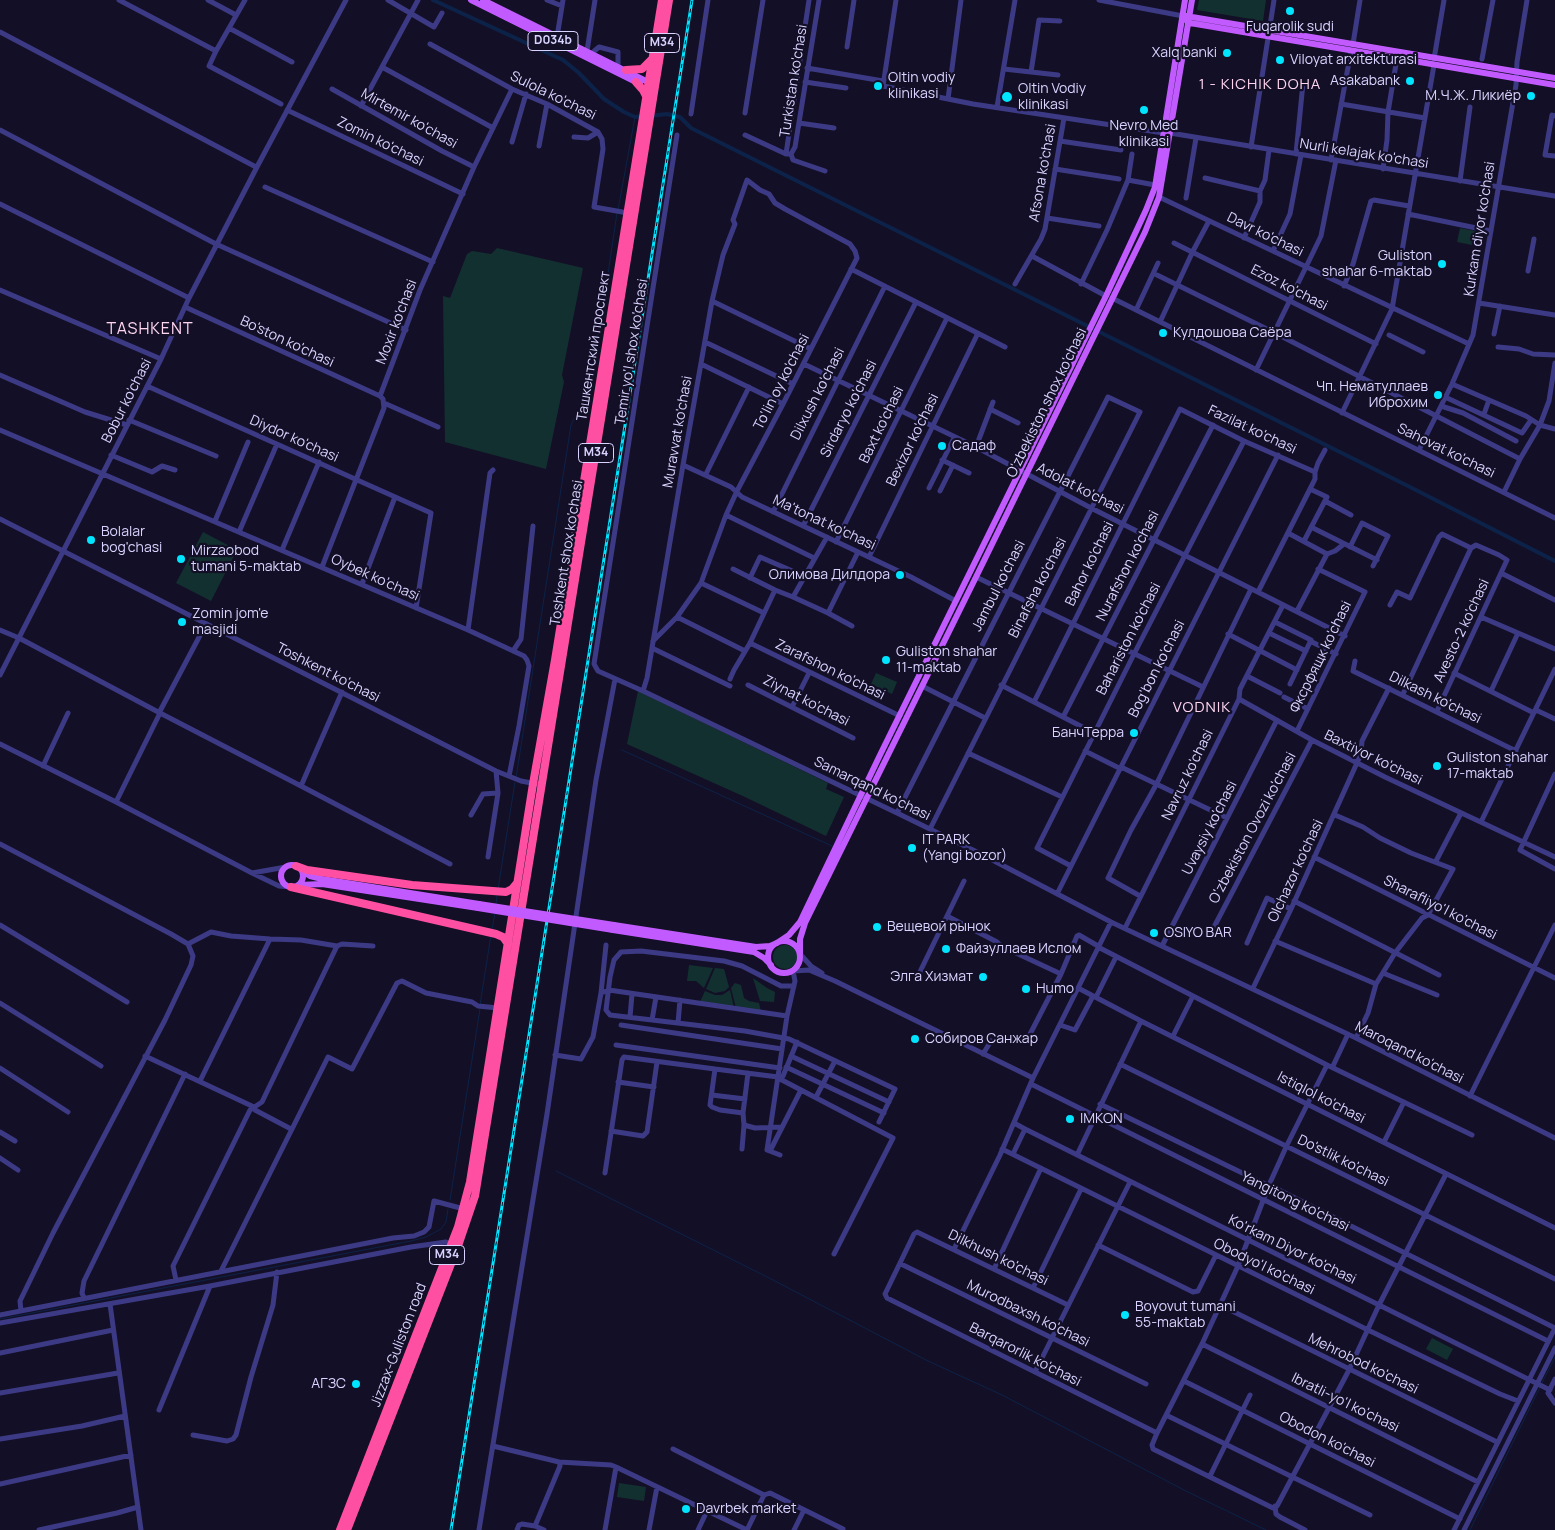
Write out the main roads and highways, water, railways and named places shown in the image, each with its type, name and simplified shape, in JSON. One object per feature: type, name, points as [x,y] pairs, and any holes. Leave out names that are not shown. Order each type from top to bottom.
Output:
[{"type":"highway","name":"M34","points":[[656,59],[662,0]]},
{"type":"highway","name":"M34","points":[[647,116],[651,85],[668,0]]},
{"type":"highway","points":[[626,70],[642,70],[656,59]]},
{"type":"highway","points":[[636,82],[643,90],[646,100]]},
{"type":"highway","name":"M34","points":[[647,116],[646,100],[651,85]]},
{"type":"highway","name":"Ташкентский проспект","points":[[518,881],[557,650],[624,212],[647,116]]},
{"type":"highway","name":"Toshkent shox ko'chasi","points":[[509,963],[542,785],[647,116]]},
{"type":"highway","points":[[299,869],[412,886],[503,892],[512,889],[518,881]]},
{"type":"highway","name":"M34","points":[[509,963],[508,944],[518,881]]},
{"type":"highway","points":[[291,887],[496,934],[503,937],[508,944]]},
{"type":"highway","name":"Jizzax-Guliston road","points":[[346,1530],[366,1471],[464,1209],[472,1173],[498,1008],[509,963]]},
{"type":"highway","name":"Jizzax-Guliston road","points":[[340,1530],[366,1471],[470,1214],[475,1196],[509,963]]},
{"type":"main road","name":"D034b","points":[[471,0],[636,82],[651,85]]},
{"type":"main road","name":"D034b","points":[[483,0],[626,70],[651,85]]},
{"type":"main road","name":"O'zbekiston shox ko'chasi","points":[[1185,0],[1187,18]]},
{"type":"main road","name":"O'zbekiston shox ko'chasi","points":[[1109,297],[1145,232],[1159,197],[1167,133],[1187,18],[1192,0]]},
{"type":"main road","points":[[1187,18],[1434,62],[1516,75],[1555,78]]},
{"type":"main road","points":[[1352,47],[1397,58],[1434,62]]},
{"type":"main road","points":[[1516,75],[1555,85]]},
{"type":"main road","name":"O'zbekiston shox ko'chasi","points":[[863,796],[956,601],[1023,472],[1109,297],[1155,185],[1167,133]]},
{"type":"main road","name":"O'zbekiston shox ko'chasi","points":[[863,796],[922,686],[976,577],[1023,472]]},
{"type":"main road","points":[[771,965],[769,953],[772,947],[789,935],[800,922],[842,844],[863,796]]},
{"type":"main road","points":[[479,906],[322,884],[291,887],[281,879],[282,872],[286,867],[299,869],[312,877],[322,879],[754,952],[782,973],[793,970],[798,964],[802,928],[835,857]]},
{"type":"main road","points":[[299,869],[303,880],[299,885]]},
{"type":"main road","points":[[613,928],[763,947],[786,941],[796,946],[800,954]]},
{"type":"waterway","points":[[433,0],[563,60],[579,73],[604,99],[635,117],[643,116]]},
{"type":"waterway","points":[[650,116],[667,114],[680,117],[691,128],[1555,561]]},
{"type":"waterway","points":[[618,210],[635,117]]},
{"type":"waterway","points":[[516,778],[571,425],[592,382],[617,213]]},
{"type":"waterway","points":[[622,750],[832,846]]},
{"type":"waterway","points":[[498,889],[515,782]]},
{"type":"waterway","points":[[496,904],[497,896]]},
{"type":"waterway","points":[[492,929],[495,913]]},
{"type":"waterway","points":[[480,1005],[491,935]]},
{"type":"waterway","points":[[450,1200],[480,1009]]},
{"type":"waterway","points":[[556,1171],[773,1280],[928,1361],[1002,1395],[1186,1491],[1266,1530]]},
{"type":"waterway","points":[[0,1319],[411,1241],[426,1237],[441,1229],[446,1222],[448,1209]]},
{"type":"waterway","points":[[1542,1383],[1555,1357]]},
{"type":"waterway","points":[[1470,1530],[1540,1387]]},
{"type":"railway","points":[[451,1530],[692,0]]},
{"type":"place","name":"Fuqarolik sudi","points":[[1290,11]]},
{"type":"place","name":"Xalq banki","points":[[1227,53]]},
{"type":"place","name":"Viloyat arxitekturasi","points":[[1280,60]]},
{"type":"place","name":"Asakabank","points":[[1410,81]]},
{"type":"place","name":"Oltin vodiy klinikasi","points":[[878,86]]},
{"type":"place","name":"М.Ч.Ж. Ликиёр","points":[[1531,96]]},
{"type":"place","name":"Oltin Vodiy klinikasi","points":[[1007,97]]},
{"type":"place","name":"Nevro Med klinikasi","points":[[1144,110]]},
{"type":"place","name":"Guliston shahar 6-maktab","points":[[1442,264]]},
{"type":"place","name":"Кулдошова Саёра","points":[[1163,333]]},
{"type":"place","name":"Чп. Нематуллаев Иброхим","points":[[1438,395]]},
{"type":"place","name":"Садаф","points":[[942,446]]},
{"type":"place","name":"Bolalar bog'chasi","points":[[91,540]]},
{"type":"place","name":"Mirzaobod tumani 5-maktab","points":[[181,559]]},
{"type":"place","name":"Олимова Дилдора","points":[[900,575]]},
{"type":"place","name":"Zomin jom'e masjidi","points":[[182,622]]},
{"type":"place","name":"Guliston shahar 11-maktab","points":[[886,660]]},
{"type":"place","name":"БанчТерра","points":[[1134,733]]},
{"type":"place","name":"Guliston shahar 17-maktab","points":[[1437,766]]},
{"type":"place","name":"IT PARK (Yangi bozor)","points":[[912,848]]},
{"type":"place","name":"Вещевой рынок","points":[[877,927]]},
{"type":"place","name":"OSIYO BAR","points":[[1154,933]]},
{"type":"place","name":"Файзуллаев Ислом","points":[[946,949]]},
{"type":"place","name":"Элга Хизмат","points":[[983,977]]},
{"type":"place","name":"Humo","points":[[1026,989]]},
{"type":"place","name":"Собиров Санжар","points":[[915,1039]]},
{"type":"place","name":"IMKON","points":[[1070,1119]]},
{"type":"place","name":"Boyovut tumani 55-maktab","points":[[1125,1315]]},
{"type":"place","name":"АГЗС","points":[[356,1384]]},
{"type":"place","name":"Davrbek market","points":[[686,1509]]},
{"type":"district","name":"1 - KICHIK DOHA","points":[[1260,85]]},
{"type":"district","name":"TASHKENT","points":[[150,330]]},
{"type":"district","name":"VODNIK","points":[[1202,708]]}]
